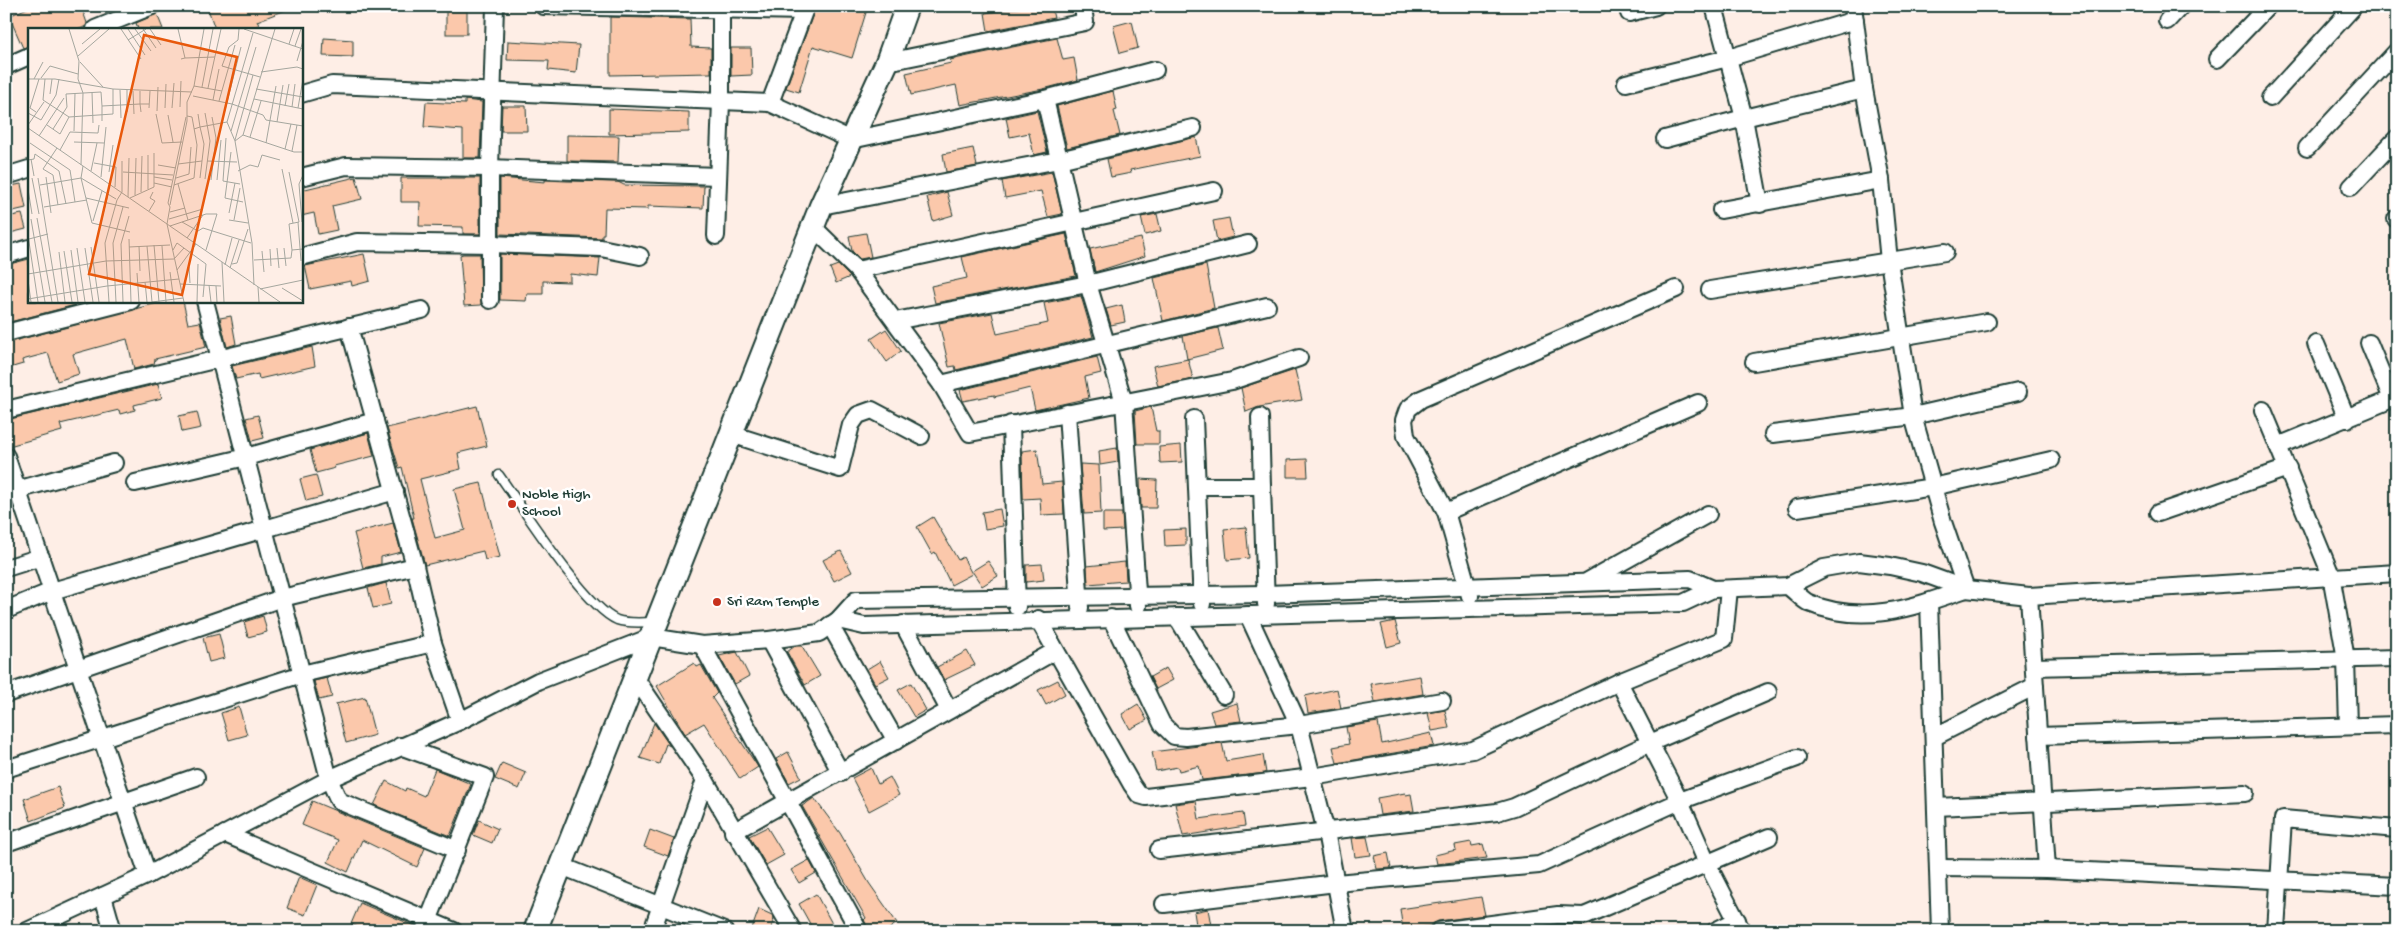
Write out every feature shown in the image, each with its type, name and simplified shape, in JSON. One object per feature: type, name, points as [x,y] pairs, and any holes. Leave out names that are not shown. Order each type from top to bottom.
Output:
[{"type":"street","points":[[97,28],[114,19],[152,6]]},
{"type":"street","points":[[490,300],[490,168],[495,6]]},
{"type":"street","points":[[543,6],[805,9],[770,103]]},
{"type":"street","points":[[535,931],[821,206],[887,62],[907,6]]},
{"type":"street","points":[[887,62],[1085,22],[1083,6]]},
{"type":"street","points":[[1629,13],[1656,6]]},
{"type":"street","points":[[1714,6],[1744,118],[1760,204]]},
{"type":"street","points":[[2167,21],[2181,6]]},
{"type":"street","points":[[2217,59],[2268,6]]},
{"type":"street","points":[[2270,98],[2354,6]]},
{"type":"street","points":[[716,236],[721,101],[721,8]]},
{"type":"street","points":[[1626,83],[1728,58],[1854,13],[1864,89],[1881,180],[1889,261],[1913,416],[1933,487],[1966,589]]},
{"type":"street","points":[[2307,148],[2397,51]]},
{"type":"street","points":[[6,66],[28,56]]},
{"type":"street","points":[[302,94],[332,86],[770,103],[852,140],[1045,99],[1155,70]]},
{"type":"street","points":[[1665,139],[1864,89]]},
{"type":"street","points":[[1045,99],[1088,284],[1124,402],[1138,617]]},
{"type":"street","points":[[821,206],[1059,160],[1193,128]]},
{"type":"street","points":[[2351,187],[2397,138]]},
{"type":"street","points":[[302,177],[346,166],[490,168],[718,176]]},
{"type":"street","points":[[6,176],[28,169]]},
{"type":"street","points":[[1721,210],[1881,180]]},
{"type":"street","points":[[857,270],[1214,191]]},
{"type":"street","points":[[813,227],[857,270],[941,384],[970,432],[1232,381],[1299,358]]},
{"type":"street","points":[[302,257],[357,242],[601,248],[640,256]]},
{"type":"street","points":[[895,321],[1088,284],[1248,244]]},
{"type":"street","points":[[6,255],[28,248]]},
{"type":"street","points":[[1710,290],[1946,252]]},
{"type":"street","points":[[1473,607],[1446,512],[1406,436],[1404,420],[1408,409],[1421,400],[1676,289]]},
{"type":"street","points":[[6,333],[128,302]]},
{"type":"street","points":[[206,302],[329,778],[339,801],[457,850]]},
{"type":"street","points":[[941,384],[1266,306]]},
{"type":"street","points":[[6,410],[82,393],[220,357],[422,310]]},
{"type":"street","points":[[1754,362],[1987,322]]},
{"type":"street","points":[[349,327],[415,566],[433,643],[460,721]]},
{"type":"street","points":[[2278,446],[2347,419],[2394,396],[2369,343]]},
{"type":"street","points":[[2316,344],[2347,419]]},
{"type":"street","points":[[1773,434],[1913,416],[2018,392]]},
{"type":"street","points":[[1446,512],[1698,403]]},
{"type":"street","points":[[731,434],[840,469],[851,425],[858,415],[872,410],[921,436]]},
{"type":"street","points":[[2263,410],[2331,576],[2346,659],[2348,726]]},
{"type":"street","points":[[1067,413],[1080,618]]},
{"type":"street","points":[[1260,417],[1266,614]]},
{"type":"street","points":[[1194,419],[1203,615]]},
{"type":"street","points":[[135,484],[246,457],[375,421]]},
{"type":"street","points":[[1011,424],[1018,621]]},
{"type":"street","points":[[6,456],[12,491],[41,557],[148,875]]},
{"type":"street","points":[[1797,508],[1933,487],[2051,460]]},
{"type":"street","points":[[12,491],[114,463]]},
{"type":"street","points":[[2158,513],[2288,468]]},
{"type":"street","points":[[1197,486],[1262,486]]},
{"type":"street","points":[[6,610],[52,592],[395,491]]},
{"type":"street","points":[[1550,605],[1586,582],[1708,514]]},
{"type":"street","points":[[6,568],[41,557]]},
{"type":"street","points":[[27,931],[148,875],[329,778],[460,721],[538,681],[654,629],[702,645],[769,640],[819,633],[834,622],[856,600],[1017,596],[1266,594],[1690,579],[1713,589],[1788,586],[1824,568],[1859,562],[1922,573],[1966,589],[2030,596],[2397,573]]},
{"type":"street","points":[[6,694],[282,598],[415,566]]},
{"type":"street","points":[[1788,586],[1808,602],[1846,614],[1882,614],[1929,602],[1966,589]]},
{"type":"street","points":[[834,622],[864,626],[1038,619],[1683,603],[1713,589]]},
{"type":"street","points":[[1038,619],[1139,795],[1146,797],[1312,777],[1473,750],[1619,682],[1724,639],[1729,589]]},
{"type":"street","points":[[2030,596],[2047,869]]},
{"type":"street","points":[[1929,602],[1940,931]]},
{"type":"street","points":[[1248,615],[1300,725],[1326,832],[1345,931]]},
{"type":"street","points":[[1177,617],[1224,695]]},
{"type":"street","points":[[1112,618],[1162,724],[1174,736],[1186,737],[1300,725],[1442,701]]},
{"type":"street","points":[[834,622],[896,741]]},
{"type":"street","points":[[904,624],[949,710]]},
{"type":"street","points":[[769,640],[841,772]]},
{"type":"street","points":[[6,769],[302,674],[433,643]]},
{"type":"street","points":[[702,645],[859,931]]},
{"type":"street","points":[[733,832],[1055,651]]},
{"type":"street","points":[[2034,667],[2397,658]]},
{"type":"street","points":[[634,676],[704,780],[793,931]]},
{"type":"street","points":[[1619,682],[1680,801],[1707,864],[1740,926],[1715,931]]},
{"type":"street","points":[[1934,737],[2035,686]]},
{"type":"street","points":[[1159,850],[1326,832],[1505,809],[1768,692]]},
{"type":"street","points":[[2038,736],[2397,725]]},
{"type":"street","points":[[400,746],[485,777],[426,926]]},
{"type":"street","points":[[1164,904],[1336,883],[1539,865],[1680,801],[1797,758]]},
{"type":"street","points":[[6,843],[196,777]]},
{"type":"street","points":[[652,931],[662,907],[704,780]]},
{"type":"street","points":[[1936,807],[2245,793]]},
{"type":"street","points":[[2276,931],[2283,819],[2397,829]]},
{"type":"street","points":[[225,834],[274,852],[426,926],[454,931]]},
{"type":"street","points":[[1439,931],[1558,915],[1584,916],[1769,837]]},
{"type":"street","points":[[560,865],[724,931]]},
{"type":"street","points":[[1938,868],[2047,869],[2280,878],[2397,886]]},
{"type":"street","points":[[102,896],[113,931]]},
{"type":"lane","points":[[499,475],[586,596],[616,620],[654,629]]},
{"type":"building","points":[[32,6],[81,6],[87,23],[82,28],[28,28],[28,46],[23,48],[9,16]]},
{"type":"building","points":[[207,6],[291,6],[291,8],[257,21],[259,25],[252,28],[215,28]]},
{"type":"building","points":[[816,6],[868,6],[852,58],[813,46],[799,92],[786,88]]},
{"type":"building","points":[[1031,6],[1051,6],[1054,18],[988,31],[985,13]]},
{"type":"building","points":[[446,11],[467,11],[467,34],[446,34]]},
{"type":"building","points":[[157,14],[163,28],[138,28],[136,23]]},
{"type":"building","points":[[610,17],[690,19],[691,47],[711,48],[711,73],[610,75]]},
{"type":"building","points":[[1132,21],[1138,48],[1120,53],[1113,26]]},
{"type":"building","points":[[324,38],[353,40],[353,57],[323,56]]},
{"type":"building","points":[[1057,38],[1063,60],[1074,58],[1078,80],[1043,89],[960,105],[956,85],[911,95],[906,73],[951,63],[950,60]]},
{"type":"building","points":[[508,41],[579,45],[576,73],[548,70],[549,61],[507,60]]},
{"type":"building","points":[[731,48],[751,48],[752,75],[731,76]]},
{"type":"building","points":[[1113,91],[1117,110],[1114,111],[1120,135],[1067,148],[1057,106]]},
{"type":"building","points":[[465,100],[482,102],[480,158],[463,158],[463,130],[424,127],[426,102],[465,104]]},
{"type":"building","points":[[502,106],[526,106],[527,131],[501,131]]},
{"type":"building","points":[[609,109],[689,112],[689,132],[609,134]]},
{"type":"building","points":[[1037,111],[1047,152],[1034,155],[1029,133],[1010,137],[1006,118]]},
{"type":"building","points":[[567,135],[619,136],[618,162],[567,161]]},
{"type":"building","points":[[1196,137],[1200,156],[1130,170],[1131,173],[1111,177],[1107,159]]},
{"type":"building","points":[[973,148],[977,166],[946,172],[943,154]]},
{"type":"building","points":[[1052,172],[1062,214],[1048,217],[1041,191],[1005,198],[1002,181]]},
{"type":"building","points":[[356,177],[362,199],[332,206],[337,230],[318,234],[314,213],[302,216],[302,190]]},
{"type":"building","points":[[401,178],[480,178],[480,234],[463,234],[463,227],[419,226],[420,202],[401,202]]},
{"type":"building","points":[[500,178],[545,182],[545,180],[618,182],[624,185],[704,186],[703,208],[648,206],[648,209],[605,208],[604,234],[602,234],[602,238],[500,234]]},
{"type":"building","points":[[21,184],[26,208],[9,212],[6,187]]},
{"type":"building","points":[[947,192],[953,215],[933,221],[927,197]]},
{"type":"building","points":[[22,214],[26,229],[6,234],[6,217]]},
{"type":"building","points":[[1157,214],[1161,231],[1145,235],[1141,217]]},
{"type":"building","points":[[1229,218],[1233,237],[1217,241],[1213,221]]},
{"type":"building","points":[[866,233],[871,257],[860,259],[852,251],[849,236]]},
{"type":"building","points":[[1066,234],[1076,276],[935,303],[931,286],[967,278],[962,257]]},
{"type":"building","points":[[1141,238],[1145,256],[1095,272],[1090,249]]},
{"type":"building","points":[[364,254],[370,281],[352,286],[351,281],[310,289],[305,266]]},
{"type":"building","points":[[480,254],[481,305],[464,306],[460,255]]},
{"type":"building","points":[[500,254],[600,258],[598,277],[570,274],[570,282],[543,281],[543,294],[527,294],[526,301],[500,300]]},
{"type":"building","points":[[28,259],[28,302],[74,302],[75,305],[6,323],[6,265]]},
{"type":"building","points":[[838,265],[850,277],[836,283],[830,268]]},
{"type":"building","points":[[1206,265],[1214,308],[1163,321],[1154,278]]},
{"type":"building","points":[[1081,296],[1093,337],[956,370],[955,366],[949,367],[939,323],[992,313],[997,334],[1048,323],[1044,303]]},
{"type":"building","points":[[161,302],[183,302],[188,324],[200,322],[206,347],[155,359],[154,364],[134,369],[127,339],[73,354],[79,374],[57,381],[48,353],[22,360],[23,364],[6,369],[6,343]]},
{"type":"building","points":[[1122,305],[1125,322],[1111,325],[1106,309]]},
{"type":"building","points":[[231,316],[236,344],[227,347],[220,318]]},
{"type":"building","points":[[1218,328],[1223,350],[1187,359],[1183,336]]},
{"type":"building","points":[[886,329],[901,351],[887,362],[871,339]]},
{"type":"building","points":[[312,347],[315,366],[259,379],[258,374],[236,379],[232,366]]},
{"type":"building","points":[[1097,357],[1101,373],[1085,377],[1089,398],[1035,410],[1030,388],[994,397],[994,395],[963,401],[960,390]]},
{"type":"building","points":[[1188,359],[1193,379],[1158,386],[1153,366]]},
{"type":"building","points":[[1295,370],[1302,400],[1259,407],[1246,412],[1241,388]]},
{"type":"building","points":[[158,384],[162,398],[134,405],[135,410],[120,414],[119,410],[60,424],[62,431],[9,446],[6,420]]},
{"type":"building","points":[[477,406],[487,446],[458,453],[461,469],[420,479],[435,538],[465,530],[454,489],[481,483],[500,557],[485,560],[483,551],[425,565],[412,518],[414,518],[402,467],[399,468],[387,428]]},
{"type":"building","points":[[1151,407],[1156,431],[1159,431],[1159,444],[1137,444],[1135,411]]},
{"type":"building","points":[[197,412],[201,428],[182,432],[179,416]]},
{"type":"building","points":[[258,415],[264,438],[252,441],[246,418]]},
{"type":"building","points":[[368,433],[374,456],[334,466],[335,468],[316,473],[310,450]]},
{"type":"building","points":[[1181,445],[1182,462],[1160,463],[1159,447]]},
{"type":"building","points":[[1117,448],[1118,462],[1100,465],[1099,451]]},
{"type":"building","points":[[1037,449],[1042,484],[1062,482],[1064,514],[1041,515],[1040,498],[1023,499],[1022,451]]},
{"type":"building","points":[[1307,459],[1308,477],[1287,477],[1287,460]]},
{"type":"building","points":[[1080,464],[1099,465],[1101,513],[1084,514]]},
{"type":"building","points":[[316,475],[322,497],[306,501],[300,479]]},
{"type":"building","points":[[1140,479],[1157,480],[1156,508],[1141,508]]},
{"type":"building","points":[[1000,509],[1003,526],[985,529],[982,512]]},
{"type":"building","points":[[1103,513],[1122,513],[1123,530],[1103,531]]},
{"type":"building","points":[[933,517],[958,560],[963,557],[972,574],[951,585],[935,552],[932,554],[917,527]]},
{"type":"building","points":[[393,523],[401,552],[381,557],[381,564],[363,568],[354,533]]},
{"type":"building","points":[[1246,527],[1249,558],[1227,560],[1224,529]]},
{"type":"building","points":[[1186,529],[1186,545],[1165,546],[1164,530]]},
{"type":"building","points":[[841,551],[852,572],[834,581],[823,560]]},
{"type":"building","points":[[988,561],[998,576],[982,586],[972,571]]},
{"type":"building","points":[[1125,562],[1126,581],[1088,584],[1087,566]]},
{"type":"building","points":[[1042,564],[1044,580],[1026,582],[1026,565]]},
{"type":"building","points":[[386,583],[391,604],[373,608],[368,588]]},
{"type":"building","points":[[263,616],[267,632],[248,637],[244,622]]},
{"type":"building","points":[[1395,621],[1401,643],[1387,647],[1381,624]]},
{"type":"building","points":[[219,634],[225,658],[209,662],[203,638]]},
{"type":"building","points":[[795,646],[802,646],[820,676],[805,685],[787,652]]},
{"type":"building","points":[[967,651],[975,665],[944,680],[937,667]]},
{"type":"building","points":[[737,652],[749,676],[735,684],[719,656]]},
{"type":"building","points":[[880,661],[889,677],[875,684],[867,669]]},
{"type":"building","points":[[694,663],[697,667],[701,665],[717,693],[712,698],[758,767],[740,779],[704,723],[685,734],[657,686]]},
{"type":"building","points":[[1166,668],[1173,680],[1156,689],[1150,677]]},
{"type":"building","points":[[1420,676],[1423,694],[1375,702],[1371,684]]},
{"type":"building","points":[[327,678],[332,697],[319,700],[314,681]]},
{"type":"building","points":[[1058,680],[1065,694],[1046,705],[1038,690]]},
{"type":"building","points":[[911,683],[926,710],[914,717],[898,690]]},
{"type":"building","points":[[1337,689],[1341,708],[1308,713],[1305,696]]},
{"type":"building","points":[[365,697],[375,735],[346,743],[336,704]]},
{"type":"building","points":[[1237,703],[1241,721],[1214,724],[1210,711]]},
{"type":"building","points":[[1138,704],[1147,720],[1130,729],[1122,714]]},
{"type":"building","points":[[239,707],[247,735],[229,740],[221,713]]},
{"type":"building","points":[[1445,710],[1449,728],[1432,731],[1428,713]]},
{"type":"building","points":[[1378,722],[1382,744],[1431,733],[1434,746],[1337,763],[1333,747],[1349,744],[1346,727]]},
{"type":"building","points":[[654,723],[670,746],[666,744],[659,764],[640,758]]},
{"type":"building","points":[[1222,743],[1226,761],[1263,755],[1266,773],[1202,780],[1199,766],[1179,771],[1178,767],[1156,771],[1152,752]]},
{"type":"building","points":[[788,752],[801,777],[789,783],[776,759]]},
{"type":"building","points":[[502,763],[526,773],[519,789],[495,779]]},
{"type":"building","points":[[871,768],[878,784],[890,777],[899,795],[869,811],[852,778]]},
{"type":"building","points":[[435,769],[471,784],[450,836],[374,805],[386,781],[405,791],[406,788],[424,796]]},
{"type":"building","points":[[58,787],[65,808],[31,821],[24,799]]},
{"type":"building","points":[[1405,793],[1406,795],[1411,794],[1414,811],[1380,815],[1377,798]]},
{"type":"building","points":[[814,798],[840,833],[869,883],[897,923],[886,931],[869,931],[864,920],[866,918],[802,806]]},
{"type":"building","points":[[312,801],[425,848],[417,867],[362,840],[348,872],[328,862],[338,840],[302,825]]},
{"type":"building","points":[[1196,801],[1199,819],[1243,813],[1245,826],[1183,836],[1175,804]]},
{"type":"building","points":[[479,820],[498,829],[492,843],[473,835]]},
{"type":"building","points":[[767,827],[784,855],[766,865],[749,836]]},
{"type":"building","points":[[650,830],[674,839],[668,856],[644,847]]},
{"type":"building","points":[[1367,837],[1371,855],[1355,857],[1352,838]]},
{"type":"building","points":[[1471,842],[1472,846],[1483,844],[1487,858],[1437,864],[1435,855],[1456,850],[1455,845]]},
{"type":"building","points":[[1388,853],[1391,868],[1377,869],[1374,856]]},
{"type":"building","points":[[809,860],[816,873],[799,883],[791,870]]},
{"type":"building","points":[[299,877],[317,885],[305,915],[287,908]]},
{"type":"building","points":[[816,894],[836,931],[814,931],[799,904]]},
{"type":"building","points":[[1481,897],[1485,915],[1438,921],[1430,926],[1403,931],[1400,909]]},
{"type":"building","points":[[360,903],[415,926],[414,931],[368,931],[351,924]]},
{"type":"building","points":[[759,909],[772,915],[774,919],[770,931],[751,931]]},
{"type":"building","points":[[1208,909],[1212,931],[1197,931],[1194,912]]},
{"type":"place","name":"Noble High School","points":[[512,504]]},
{"type":"place","name":"Sri Ram Temple","points":[[717,602]]}]
